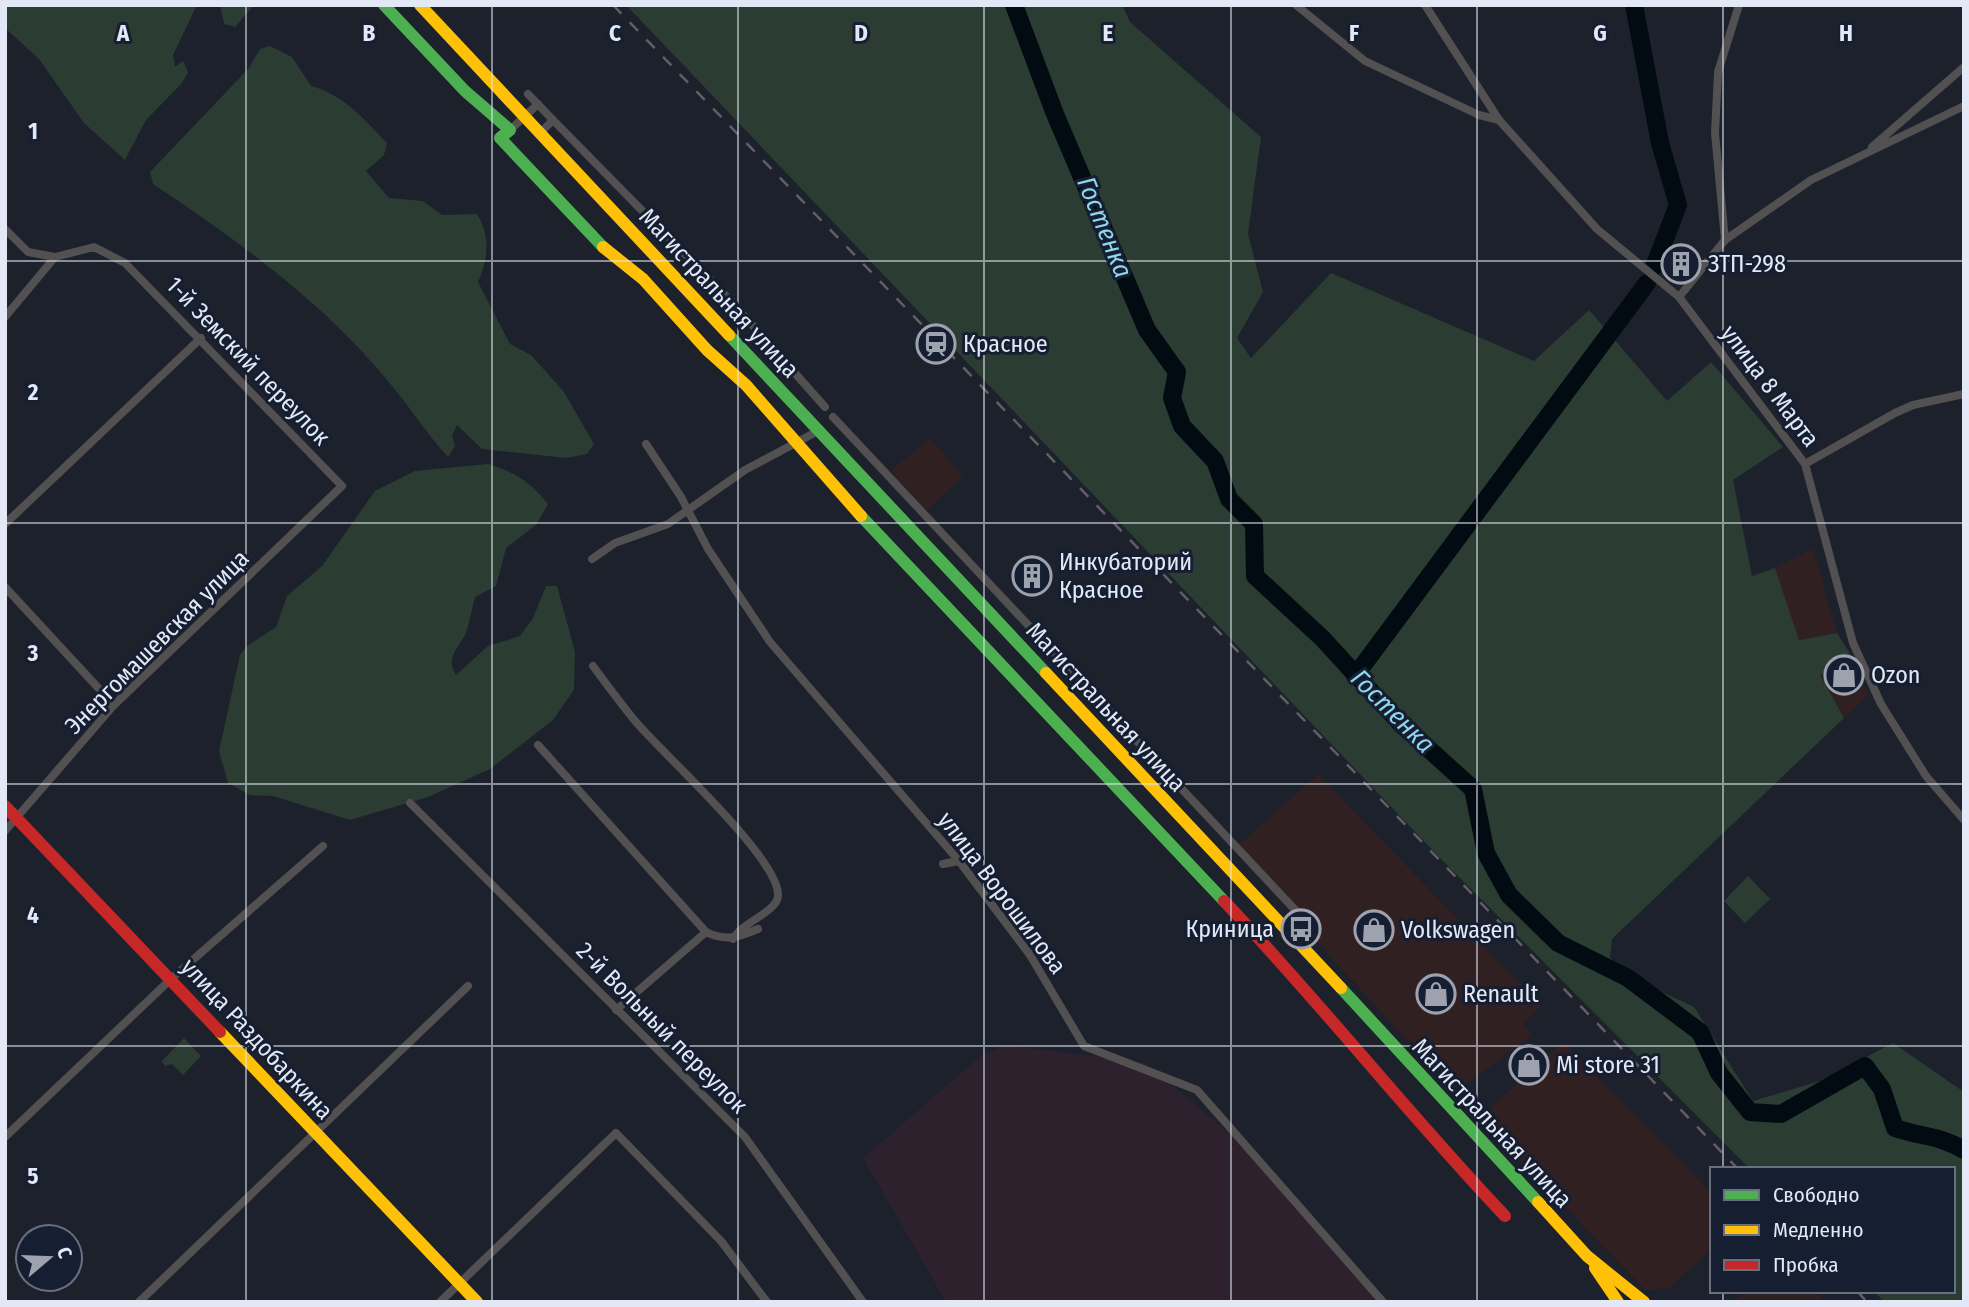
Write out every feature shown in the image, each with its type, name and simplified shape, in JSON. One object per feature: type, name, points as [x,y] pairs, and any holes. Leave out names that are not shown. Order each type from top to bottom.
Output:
[{"type":"street","points":[[384,5],[465,91],[510,130]]},
{"type":"street","name":"Магистральная улица","points":[[420,5],[1284,926],[1587,1256],[1644,1302]]},
{"type":"street","points":[[1296,5],[1365,61],[1479,115],[1499,120]]},
{"type":"street","name":"улица 8 Марта","points":[[1425,5],[1499,120],[1597,229],[1679,296],[1805,464],[1853,643],[1881,704],[1926,776],[1964,820]]},
{"type":"street","points":[[1725,240],[1715,133],[1718,72],[1739,5]]},
{"type":"street","points":[[1861,155],[1912,115],[1964,67]]},
{"type":"street","points":[[528,94],[731,302],[825,407]]},
{"type":"street","points":[[538,104],[500,138],[603,247],[643,279],[706,350],[746,384],[798,442],[827,480],[1279,959],[1439,1147],[1505,1216]]},
{"type":"street","points":[[1679,296],[1725,240],[1811,180],[1964,106]]},
{"type":"street","points":[[540,133],[553,120]]},
{"type":"street","points":[[5,229],[28,252],[55,257],[5,317]]},
{"type":"street","name":"1-й Земский переулок","points":[[55,257],[94,247],[125,263],[201,338],[342,486]]},
{"type":"street","points":[[5,524],[201,338]]},
{"type":"street","points":[[1805,464],[1895,412],[1913,405],[1964,394]]},
{"type":"street","points":[[833,417],[1299,914],[1284,926]]},
{"type":"street","points":[[592,559],[615,543],[668,524],[689,513],[745,470],[818,431]]},
{"type":"street","name":"улица Ворошилова","points":[[646,444],[708,549],[770,642],[959,861],[1030,955],[1084,1046],[1197,1090],[1383,1302]]},
{"type":"street","name":"Энергомашевская улица","points":[[5,831],[114,705],[342,486]]},
{"type":"street","points":[[5,587],[114,705]]},
{"type":"street","points":[[593,666],[636,722],[733,825],[772,873],[779,895],[775,905],[738,929],[733,939]]},
{"type":"street","points":[[538,745],[706,932],[717,938],[733,939],[758,929]]},
{"type":"street","name":"2-й Вольный переулок","points":[[410,803],[745,1137],[863,1302]]},
{"type":"street","name":"улица Раздобаркина","points":[[5,806],[477,1302]]},
{"type":"street","points":[[5,1137],[172,979],[323,846]]},
{"type":"street","points":[[943,864],[959,861]]},
{"type":"street","points":[[616,1010],[706,932]]},
{"type":"street","points":[[139,1302],[314,1130],[468,986]]},
{"type":"street","points":[[440,1302],[616,1132],[721,1241],[767,1302]]},
{"type":"street","name":"Магистральная улица","points":[[1587,1256],[1618,1302]]},
{"type":"shaded area","points":[[930,438],[963,476],[927,511],[891,471]]},
{"type":"shaded area","points":[[1813,549],[1837,633],[1798,640],[1775,568]]},
{"type":"shaded area","points":[[1852,657],[1868,695],[1844,718],[1820,675]]},
{"type":"shaded area","points":[[1318,774],[1542,1006],[1523,1024],[1532,1035],[1459,1090],[1422,1048],[1405,1038],[1233,850]]},
{"type":"shaded area","points":[[1563,1042],[1710,1191],[1710,1250],[1670,1288],[1645,1290],[1480,1117]]},
{"type":"shaded area","points":[[1006,1045],[1145,1063],[1240,1142],[1380,1302],[946,1302],[863,1158],[982,1055]]},
{"type":"shaded area","points":[[1743,1293],[1816,1293],[1825,1302],[1733,1302]]},
{"type":"green space","points":[[5,5],[197,5],[173,55],[175,67],[183,61],[188,72],[182,83],[146,120],[125,160],[84,123],[39,59],[5,28]]},
{"type":"green space","points":[[220,5],[254,5],[235,27],[224,24]]},
{"type":"green space","points":[[626,5],[1122,5],[1130,22],[1261,137],[1248,234],[1263,292],[1237,338],[1251,358],[1331,273],[1534,361],[1589,310],[1667,401],[1711,362],[1783,447],[1733,480],[1752,576],[1775,568],[1799,640],[1837,633],[1852,657],[1820,675],[1844,718],[1612,939],[1610,957],[1622,973],[1694,1007],[1753,1101],[1823,1080],[1893,1043],[1964,1092],[1964,1302],[1884,1302],[1876,1293],[1955,1293],[1955,1167],[1748,1167],[1440,858]]},
{"type":"green space","points":[[270,46],[292,57],[311,86],[343,101],[387,143],[384,155],[366,171],[389,198],[423,201],[442,215],[477,214],[486,239],[484,265],[478,282],[510,344],[531,355],[564,392],[594,444],[587,454],[566,458],[482,449],[457,425],[452,435],[455,446],[448,457],[367,356],[339,328],[249,252],[153,184],[150,172],[249,68],[260,49]]},
{"type":"green space","points":[[488,464],[521,479],[548,504],[536,525],[506,548],[496,586],[475,597],[467,630],[453,657],[453,668],[456,675],[488,646],[520,636],[533,618],[546,586],[557,586],[575,652],[574,690],[553,720],[490,769],[428,797],[350,820],[273,796],[250,795],[228,783],[219,751],[240,655],[247,646],[276,627],[287,596],[322,566],[375,491],[415,471]]},
{"type":"green space","points":[[1748,876],[1770,899],[1745,923],[1724,901]]},
{"type":"green space","points":[[184,1038],[201,1056],[183,1075],[172,1064],[165,1066],[162,1061]]},
{"type":"waterway","name":"Гостенка","points":[[1014,5],[1055,114],[1147,330],[1177,372],[1172,398],[1182,426],[1215,461],[1229,499],[1254,524],[1255,576],[1322,638],[1400,723],[1473,789],[1486,853],[1509,895],[1558,943],[1628,978],[1700,1032],[1719,1073],[1750,1112],[1781,1114],[1865,1066],[1882,1089],[1895,1128],[1938,1139],[1964,1150]]},
{"type":"waterway","points":[[1634,5],[1660,143],[1678,205],[1654,267]]},
{"type":"waterway","points":[[1355,676],[1647,283]]},
{"type":"railway","points":[[613,5],[1736,1167]]},
{"type":"railway","points":[[1859,1293],[1867,1302]]},
{"type":"traffic: fast","points":[[384,5],[465,91],[510,130],[500,138],[603,247]]},
{"type":"traffic: fast","points":[[729,335],[1046,673]]},
{"type":"traffic: fast","points":[[861,516],[1224,901]]},
{"type":"traffic: fast","points":[[1341,988],[1538,1202]]},
{"type":"traffic: slow","points":[[420,5],[729,335]]},
{"type":"traffic: slow","points":[[603,247],[643,279],[707,350],[746,385],[861,516]]},
{"type":"traffic: slow","points":[[1046,673],[1341,988]]},
{"type":"traffic: slow","points":[[220,1032],[477,1302]]},
{"type":"traffic: slow","points":[[1538,1202],[1587,1256],[1644,1302]]},
{"type":"traffic: slow","points":[[1595,1268],[1618,1302]]},
{"type":"traffic: jam","points":[[5,806],[220,1032]]},
{"type":"traffic: jam","points":[[1224,901],[1505,1216]]},
{"type":"place","name":"ЗТП-298","points":[[1681,264]]},
{"type":"place","name":"Красное","points":[[936,344]]},
{"type":"place","name":"Инкубаторий Красное","points":[[1032,576]]},
{"type":"place","name":"Ozon","points":[[1844,675]]},
{"type":"place","name":"Криница","points":[[1301,929]]},
{"type":"place","name":"Volkswagen","points":[[1374,930]]},
{"type":"place","name":"Renault","points":[[1436,994]]},
{"type":"place","name":"Mi store 31","points":[[1529,1065]]}]
